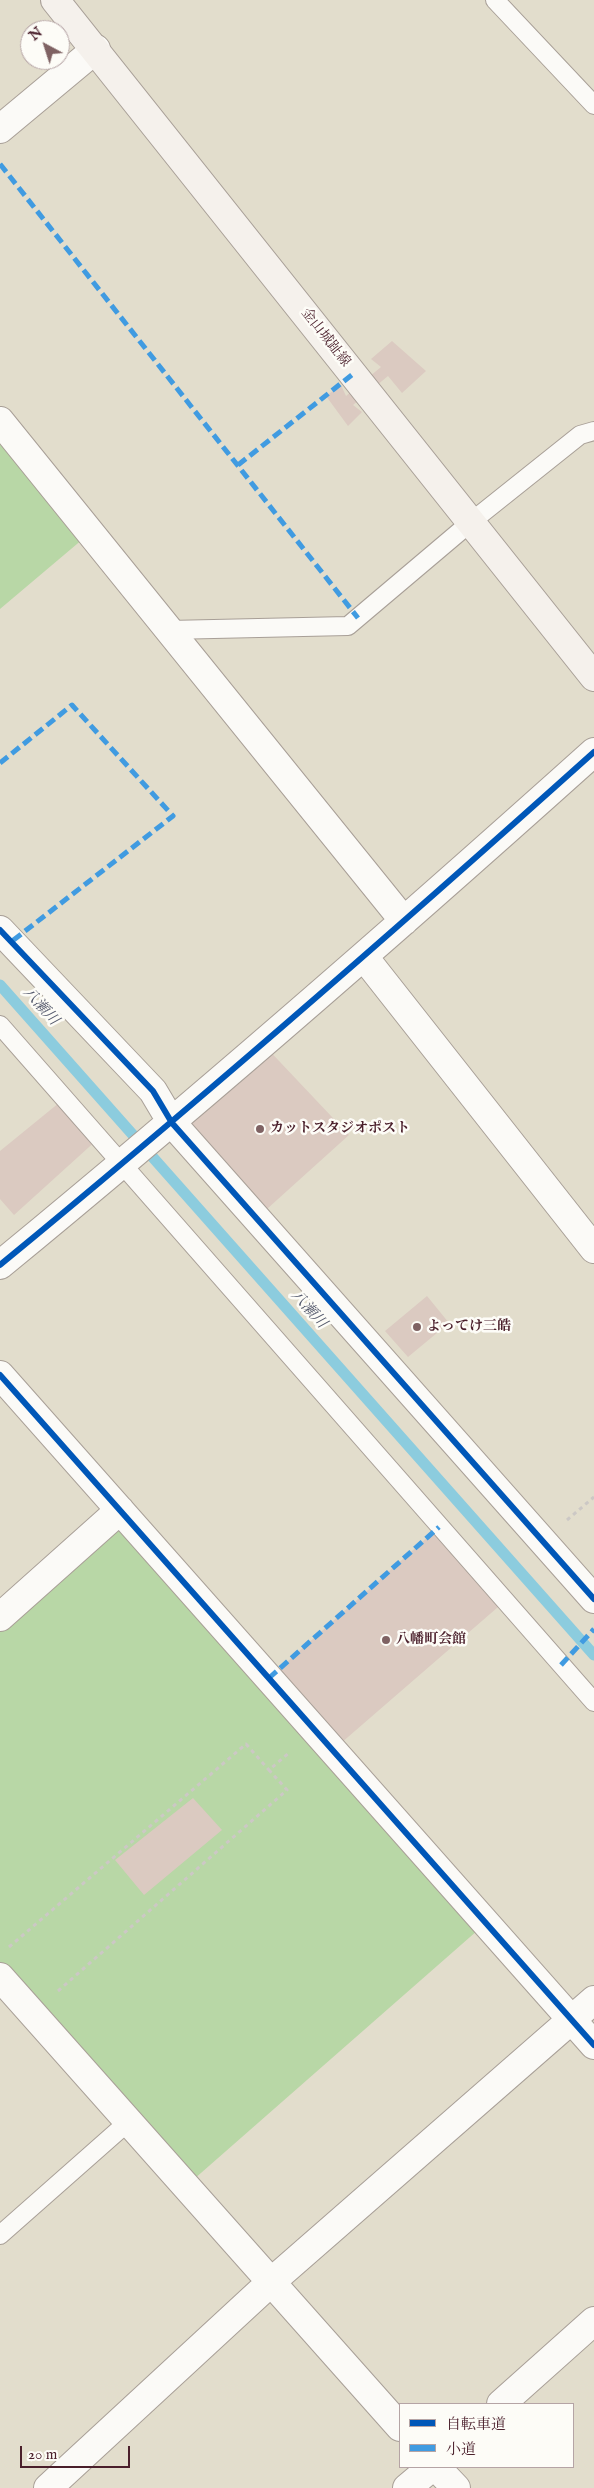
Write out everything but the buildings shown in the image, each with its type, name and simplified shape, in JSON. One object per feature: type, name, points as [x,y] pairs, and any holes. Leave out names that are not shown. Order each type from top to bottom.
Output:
[{"type":"main road","name":"金山城趾線","points":[[55,0],[96,49],[594,677]]},
{"type":"street","points":[[0,128],[96,49]]},
{"type":"street","points":[[0,421],[404,921]]},
{"type":"street","points":[[0,1266],[172,1123],[364,957],[594,752]]},
{"type":"street","points":[[0,930],[153,1091],[172,1123],[594,1599]]},
{"type":"street","points":[[364,957],[594,1249]]},
{"type":"street","points":[[0,1375],[594,2045]]},
{"type":"street","points":[[0,1617],[120,1510]]},
{"type":"street","points":[[0,1977],[399,2426]]},
{"type":"street","points":[[48,2488],[270,2283],[594,2000]]},
{"type":"street","points":[[502,2403],[594,2321]]},
{"type":"street","points":[[407,2488],[431,2468]]},
{"type":"street","points":[[437,2468],[456,2488]]},
{"type":"lane","points":[[495,0],[594,105]]},
{"type":"lane","points":[[169,630],[348,626],[471,522],[580,434],[594,431]]},
{"type":"lane","points":[[0,1025],[594,1702]]},
{"type":"lane","points":[[0,2235],[128,2122]]},
{"type":"path","points":[[269,1770],[315,1730]]},
{"type":"path","points":[[8,1948],[246,1744],[287,1790],[32,2013]]},
{"type":"green space","points":[[0,421],[90,533],[0,609]]},
{"type":"green space","points":[[120,1510],[486,1923],[185,2187],[0,1978],[0,1617]]},
{"type":"waterway","name":"八瀬川","points":[[0,985],[594,1655]]},
{"type":"marked path","points":[[0,164],[358,618]]},
{"type":"marked path","points":[[238,465],[353,374]]},
{"type":"marked path","points":[[0,763],[72,705],[173,816],[11,942]]},
{"type":"marked path","points":[[269,1678],[439,1527]]},
{"type":"marked path","points":[[561,1665],[594,1629]]},
{"type":"cycle path","points":[[0,1265],[300,1012],[594,752]]},
{"type":"cycle path","points":[[0,930],[153,1091],[172,1123],[594,1599]]},
{"type":"cycle path","points":[[0,1375],[594,2045]]},
{"type":"place","name":"カットスタジオポスト","points":[[260,1129]]},
{"type":"place","name":"よってけ三皓","points":[[417,1327]]},
{"type":"place","name":"八幡町会館","points":[[386,1640]]}]
